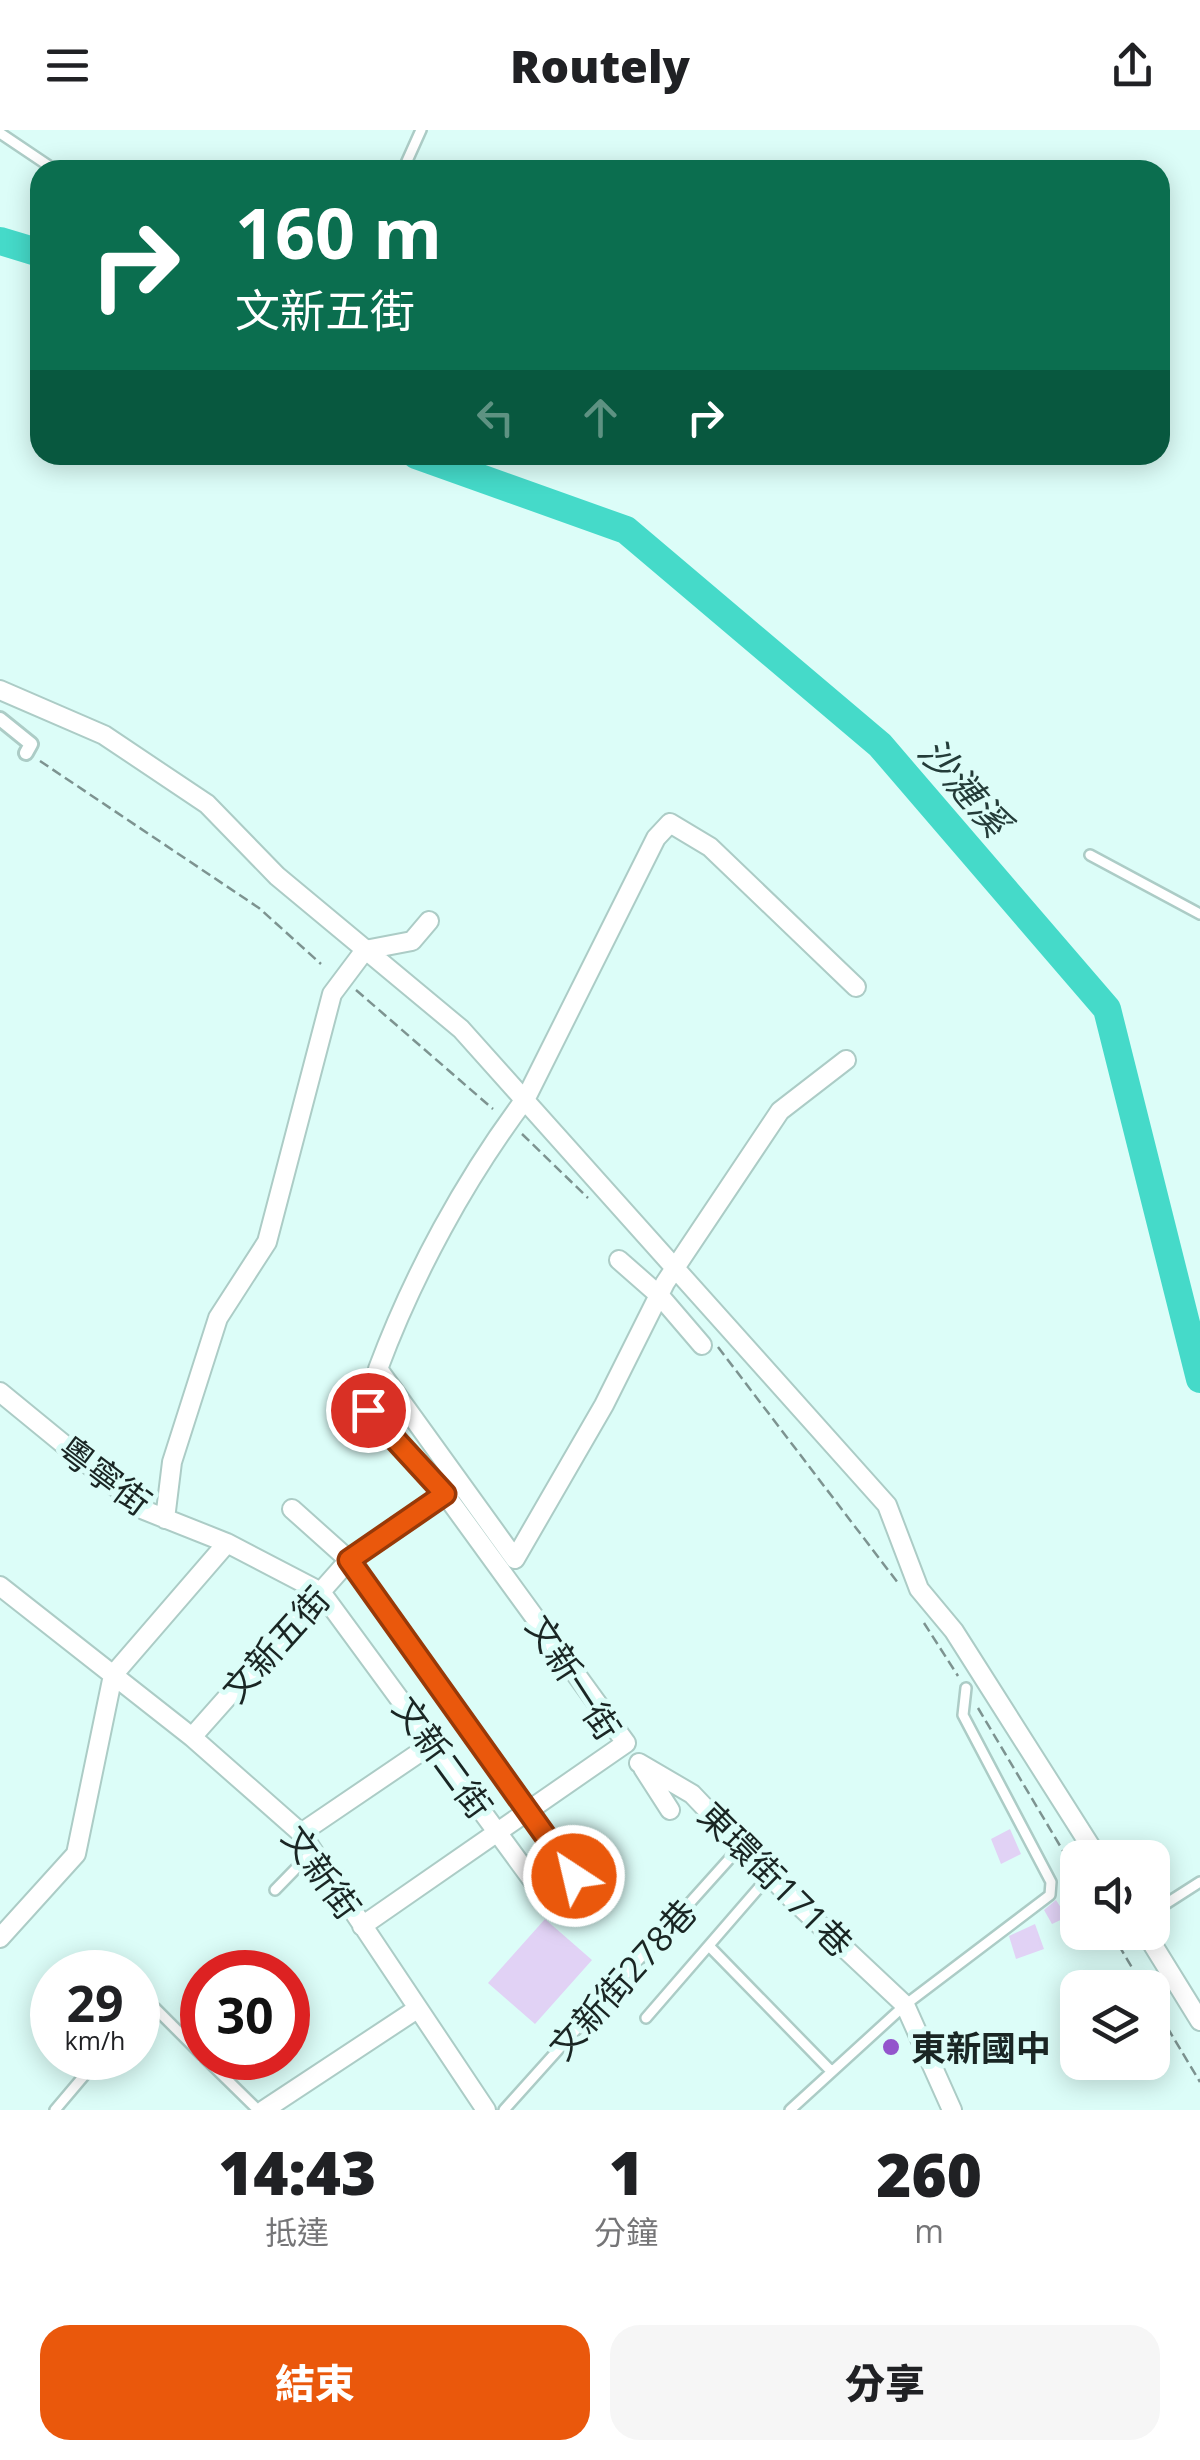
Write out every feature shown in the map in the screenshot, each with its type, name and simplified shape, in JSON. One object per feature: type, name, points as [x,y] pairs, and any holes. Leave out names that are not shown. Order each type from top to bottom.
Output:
[{"type":"street","points":[[0,690],[104,735],[208,804],[277,876],[461,1029],[887,1505],[919,1589],[954,1631],[1087,1840]]},
{"type":"street","points":[[0,719],[31,744],[26,753]]},
{"type":"street","points":[[846,1060],[780,1111],[676,1266],[604,1404],[516,1558],[452,1490],[378,1369],[400,1310],[498,1136],[526,1098],[656,838],[670,823],[710,846],[856,987]]},
{"type":"street","points":[[165,1518],[172,1462],[218,1318],[267,1242],[332,994],[366,950],[412,940],[429,920]]},
{"type":"street","points":[[620,1260],[709,1345]]},
{"type":"street","name":"粵寧街","points":[[0,1392],[144,1510],[226,1543]]},
{"type":"street","name":"文新一街","points":[[362,1926],[626,1743],[452,1490],[368,1410]]},
{"type":"street","name":"文新五街","points":[[192,1738],[349,1560],[452,1490]]},
{"type":"street","name":"文新二街","points":[[226,1543],[322,1592],[544,1896],[574,1876],[349,1560],[292,1510]]},
{"type":"street","points":[[0,1938],[76,1854],[113,1675],[226,1543]]},
{"type":"street","points":[[0,1586],[113,1675]]},
{"type":"street","name":"文新街","points":[[113,1675],[301,1832],[486,2110]]},
{"type":"street","points":[[301,1832],[435,1742]]},
{"type":"street","points":[[626,1743],[670,1810]]},
{"type":"street","name":"東環街171巷","points":[[639,1762],[692,1794],[740,1848],[905,2006],[952,2110]]},
{"type":"street","points":[[1155,1950],[1200,2021]]},
{"type":"street","points":[[261,2110],[417,2010]]},
{"type":"lane","points":[[408,160],[422,130]]},
{"type":"lane","points":[[0,133],[40,160]]},
{"type":"lane","points":[[1090,855],[1200,914]]},
{"type":"lane","points":[[790,2110],[905,2006],[1050,1895],[1051,1882],[963,1715],[966,1688]]},
{"type":"lane","name":"文新街278巷","points":[[504,2110],[740,1848]]},
{"type":"lane","points":[[275,1890],[313,1851]]},
{"type":"lane","points":[[646,2018],[769,1876]]},
{"type":"lane","points":[[1170,1901],[1200,1882]]},
{"type":"lane","points":[[709,1946],[831,2072]]},
{"type":"lane","points":[[160,2013],[180,2032]]},
{"type":"lane","points":[[55,2110],[80,2080]]},
{"type":"lane","points":[[229,2080],[261,2110]]},
{"type":"path","points":[[26,753],[259,908],[321,964]]},
{"type":"path","points":[[344,979],[499,1114]]},
{"type":"path","points":[[517,1129],[587,1197]]},
{"type":"path","points":[[709,1345],[901,1587]]},
{"type":"path","points":[[920,1616],[1060,1846]]},
{"type":"path","points":[[1170,2032],[1200,2082]]},
{"type":"building","points":[[1010,1829],[1021,1854],[1001,1864],[991,1839]]},
{"type":"building","points":[[1056,1900],[1060,1920],[1052,1924],[1044,1910]]},
{"type":"building","points":[[545,1919],[592,1960],[535,2024],[488,1983]]},
{"type":"building","points":[[1035,1924],[1044,1949],[1016,1959],[1009,1936]]},
{"type":"waterway","name":"沙漣溪","points":[[0,241],[30,250]]},
{"type":"waterway","name":"沙漣溪","points":[[444,465],[626,530],[880,745],[1107,1009],[1200,1379]]},
{"type":"place","name":"東新國中","points":[[891,2047]]},
{"type":"route","points":[[368,1410],[445,1494],[349,1560],[574,1876]]}]
